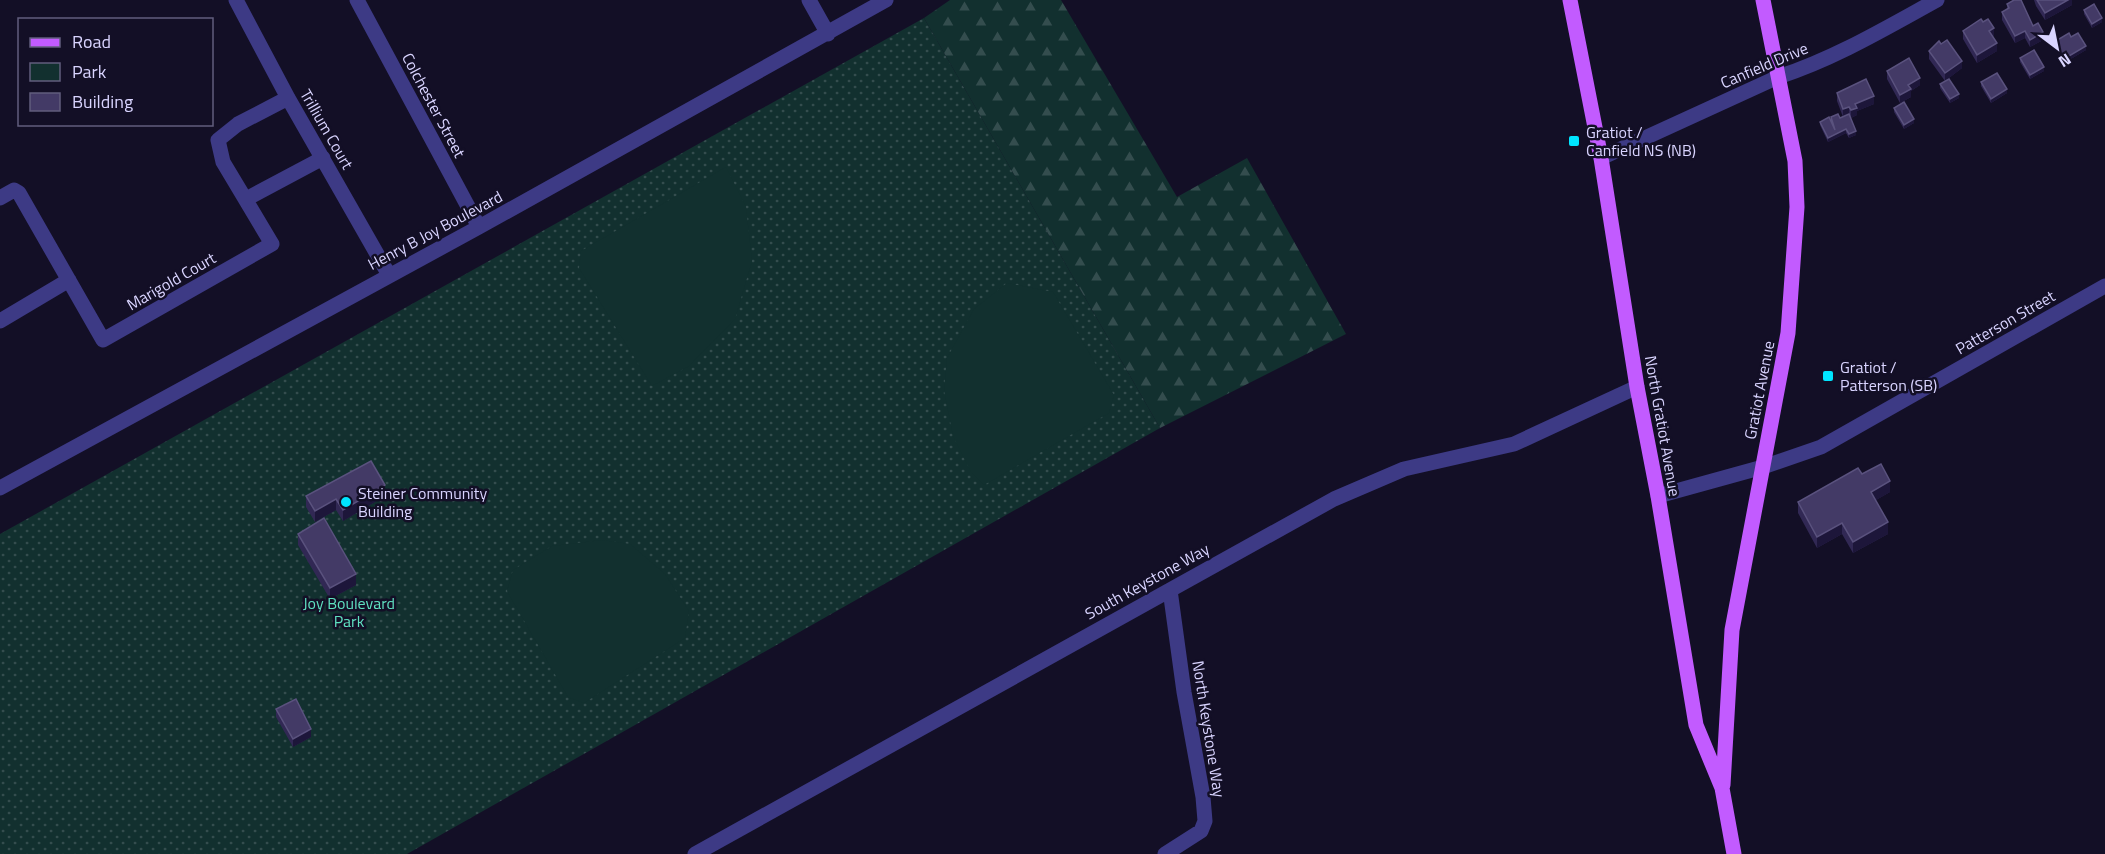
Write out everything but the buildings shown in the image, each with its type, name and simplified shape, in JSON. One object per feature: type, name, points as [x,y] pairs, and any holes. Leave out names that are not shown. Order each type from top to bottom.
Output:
[{"type":"main road","name":"North Gratiot Avenue","points":[[1570,0],[1601,158],[1637,387],[1658,496],[1696,725],[1722,788],[1734,854]]},
{"type":"main road","name":"Gratiot Avenue","points":[[1722,788],[1732,630],[1788,333],[1797,207],[1795,161],[1763,0]]},
{"type":"street","name":"Trillium Court","points":[[236,0],[288,98],[389,275]]},
{"type":"street","name":"Colchester Street","points":[[357,0],[479,227]]},
{"type":"street","points":[[809,0],[828,34]]},
{"type":"street","name":"Henry B Joy Boulevard","points":[[0,488],[479,227],[886,0]]},
{"type":"street","name":"Canfield Drive","points":[[1601,158],[1779,77],[1815,63],[1937,0]]},
{"type":"street","name":"Marigold Court","points":[[0,198],[14,190],[19,192],[103,340],[272,244],[223,162],[218,140],[238,124],[288,98]]},
{"type":"street","points":[[246,199],[323,158]]},
{"type":"street","points":[[0,321],[69,280]]},
{"type":"street","name":"Patterson Street","points":[[1658,496],[1821,447],[2105,286]]},
{"type":"street","name":"South Keystone Way","points":[[695,854],[1334,499],[1371,481],[1404,469],[1514,444],[1637,387]]},
{"type":"street","name":"North Keystone Way","points":[[1165,854],[1201,831],[1205,821],[1170,590]]},
{"type":"green space","points":[[950,0],[1061,0],[1177,197],[1247,158],[1346,334],[1160,428],[924,18]]},
{"type":"green space","name":"Joy Boulevard Park","points":[[924,18],[1160,428],[407,854],[0,854],[0,534]]},
{"type":"green space","points":[[726,167],[746,207],[752,261],[735,319],[689,366],[652,386],[579,268],[581,251]]},
{"type":"green space","points":[[1007,283],[1053,292],[1114,395],[1109,413],[984,485],[971,472],[953,436],[944,390],[947,358],[974,309]]},
{"type":"green space","points":[[602,540],[630,544],[665,574],[689,611],[685,638],[584,703],[568,697],[507,591],[513,570],[552,546]]},
{"type":"place","name":"Gratiot / Canfield NS (NB)","points":[[1574,141]]},
{"type":"place","name":"Gratiot / Patterson (SB)","points":[[1828,376]]},
{"type":"place","name":"Steiner Community Building","points":[[346,502]]}]
